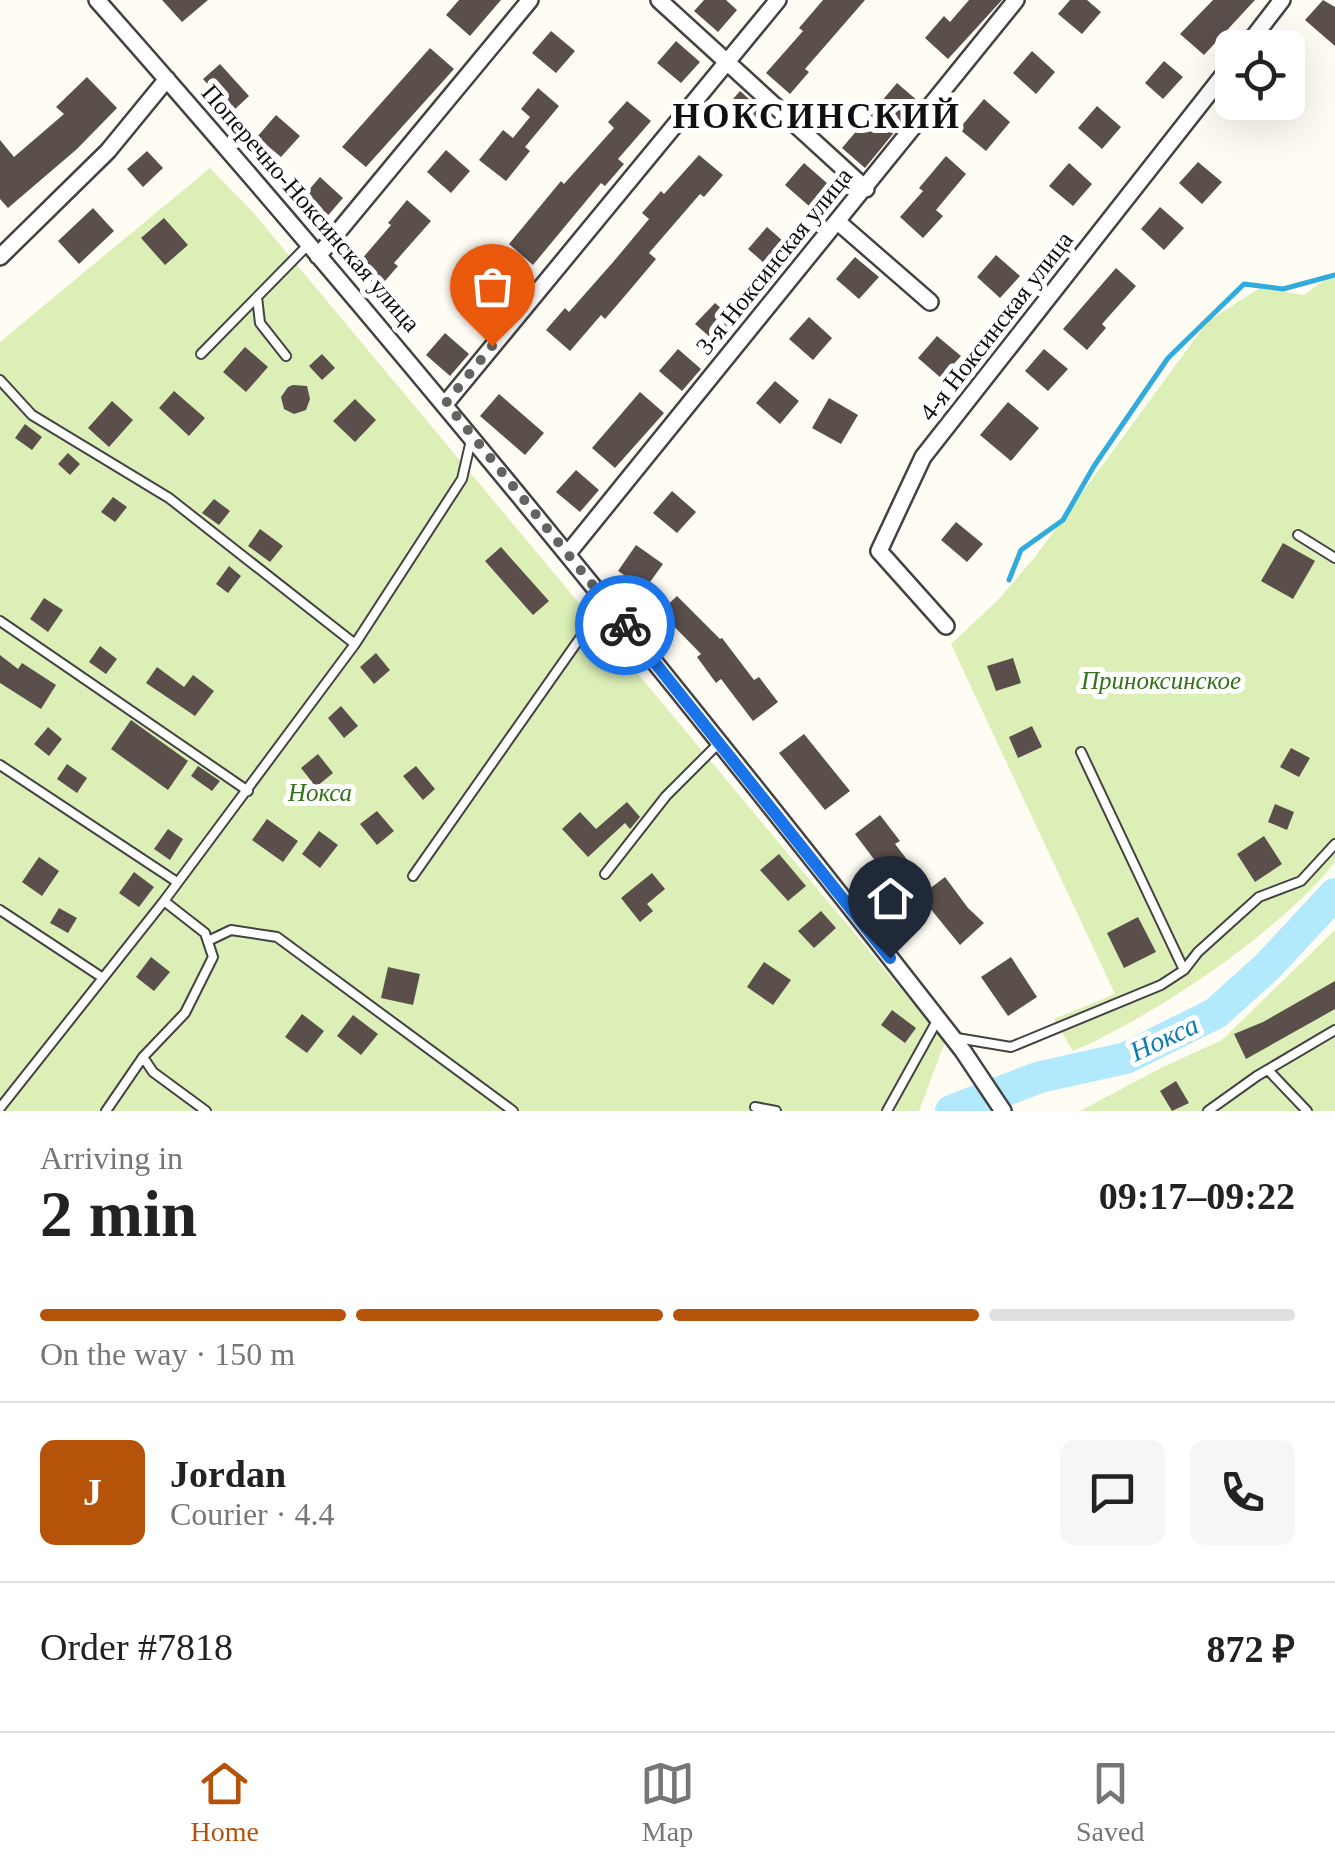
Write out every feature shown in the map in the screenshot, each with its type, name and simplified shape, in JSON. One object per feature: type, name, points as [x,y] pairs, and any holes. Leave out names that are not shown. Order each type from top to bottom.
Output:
[{"type":"street","points":[[313,251],[530,0]]},
{"type":"street","points":[[659,0],[866,189]]},
{"type":"street","points":[[446,403],[778,0]]},
{"type":"street","name":"3-я Ноксинская улица","points":[[569,552],[1016,0]]},
{"type":"street","points":[[1259,30],[1282,0]]},
{"type":"street","name":"Поперечно-Ноксинская улица","points":[[98,1],[446,403],[569,552],[964,1051],[1004,1111]]},
{"type":"street","points":[[0,257],[108,152],[167,80]]},
{"type":"street","name":"4-я Ноксинская улица","points":[[946,626],[879,552],[923,458],[1215,86]]},
{"type":"street","points":[[838,222],[930,302]]},
{"type":"lane","points":[[201,354],[258,297],[313,251]]},
{"type":"lane","points":[[258,297],[260,322],[286,356]]},
{"type":"lane","points":[[0,380],[32,415],[169,498],[355,644]]},
{"type":"lane","points":[[0,1108],[164,900],[355,644],[462,478],[472,436]]},
{"type":"lane","points":[[1298,535],[1335,558]]},
{"type":"lane","points":[[413,876],[606,601]]},
{"type":"lane","points":[[0,622],[248,790]]},
{"type":"lane","points":[[605,874],[666,796],[720,742]]},
{"type":"lane","points":[[1081,752],[1184,970]]},
{"type":"lane","points":[[0,765],[176,882]]},
{"type":"lane","points":[[952,1037],[1010,1048],[1161,985],[1184,970],[1198,952],[1260,897],[1301,882],[1335,844]]},
{"type":"lane","points":[[106,1111],[143,1057],[185,1013],[213,957],[205,933],[164,900]]},
{"type":"lane","points":[[0,910],[103,978]]},
{"type":"lane","points":[[208,942],[231,930],[277,937],[512,1111]]},
{"type":"lane","points":[[887,1111],[938,1019]]},
{"type":"lane","points":[[1208,1111],[1335,1030]]},
{"type":"lane","points":[[143,1057],[153,1072],[206,1111]]},
{"type":"lane","points":[[1268,1070],[1306,1111]]},
{"type":"lane","points":[[755,1107],[776,1111]]},
{"type":"green space","name":"Нокса","points":[[210,168],[251,210],[945,1042],[919,1111],[0,1111],[0,342]]},
{"type":"green space","name":"Приноксинское","points":[[1335,273],[1335,862],[1283,916],[1214,970],[1140,1017],[1073,1051],[1054,1019],[1115,994],[951,644],[997,601],[1035,557],[1208,321],[1260,288],[1304,295]]},
{"type":"green space","points":[[1335,930],[1335,1111],[1080,1111],[1222,1040]]},
{"type":"building","points":[[162,0],[208,0],[182,22]]},
{"type":"building","points":[[459,0],[501,0],[470,36],[446,15]]},
{"type":"building","points":[[704,0],[726,0],[737,10],[718,32],[694,11]]},
{"type":"building","points":[[823,0],[865,0],[805,69],[809,72],[790,94],[766,73],[803,31],[799,28]]},
{"type":"building","points":[[969,0],[1002,0],[948,59],[925,38],[944,16],[950,22]]},
{"type":"building","points":[[1070,0],[1087,0],[1101,12],[1082,34],[1058,14]]},
{"type":"building","points":[[1213,0],[1255,0],[1227,30],[1215,30],[1215,43],[1204,55],[1180,34]]},
{"type":"building","points":[[1323,0],[1335,7],[1335,46],[1305,20]]},
{"type":"building","points":[[551,31],[575,51],[556,73],[532,53]]},
{"type":"building","points":[[676,41],[700,62],[681,83],[657,63]]},
{"type":"building","points":[[430,48],[454,69],[366,167],[342,147]]},
{"type":"building","points":[[1032,51],[1055,72],[1036,94],[1013,73]]},
{"type":"building","points":[[1164,61],[1183,77],[1163,99],[1145,83]]},
{"type":"building","points":[[220,64],[249,96],[232,112],[203,79]]},
{"type":"building","points":[[87,77],[117,108],[77,149],[8,208],[0,199],[0,140],[14,157],[64,114],[56,107]]},
{"type":"building","points":[[897,83],[919,102],[865,168],[842,148]]},
{"type":"building","points":[[538,88],[559,106],[525,147],[530,151],[506,181],[479,160],[503,130],[513,138],[530,117],[521,109]]},
{"type":"building","points":[[740,91],[764,112],[745,133],[721,113]]},
{"type":"building","points":[[984,99],[1010,122],[986,151],[959,129]]},
{"type":"building","points":[[627,101],[651,121],[618,159],[624,164],[605,186],[601,183],[533,265],[509,244],[561,181],[564,184],[614,128],[608,122]]},
{"type":"building","points":[[1097,106],[1121,127],[1102,149],[1078,128]]},
{"type":"building","points":[[276,115],[300,136],[281,157],[257,137]]},
{"type":"building","points":[[446,150],[470,171],[451,193],[427,172]]},
{"type":"building","points":[[147,151],[163,168],[143,187],[127,169]]},
{"type":"building","points":[[699,155],[723,175],[704,197],[700,194],[649,253],[656,259],[605,319],[601,315],[570,351],[546,330],[565,308],[569,312],[614,261],[649,219],[642,213]]},
{"type":"building","points":[[946,156],[966,174],[936,210],[943,216],[923,238],[900,217]]},
{"type":"building","points":[[1198,162],[1222,182],[1202,204],[1179,183]]},
{"type":"building","points":[[804,163],[828,184],[809,206],[785,185]]},
{"type":"building","points":[[1069,163],[1092,184],[1073,206],[1049,186]]},
{"type":"building","points":[[320,177],[343,198],[324,220],[301,199]]},
{"type":"building","points":[[407,200],[431,221],[394,263],[398,266],[379,288],[355,267]]},
{"type":"building","points":[[1160,207],[1184,228],[1164,250],[1141,229]]},
{"type":"building","points":[[93,208],[114,231],[79,264],[58,241]]},
{"type":"building","points":[[164,218],[188,245],[165,265],[141,238]]},
{"type":"building","points":[[767,227],[791,248],[771,269],[748,249]]},
{"type":"building","points":[[996,255],[1020,276],[1000,298],[977,277]]},
{"type":"building","points":[[855,257],[879,277],[859,299],[836,279]]},
{"type":"building","points":[[1116,268],[1136,286],[1102,324],[1106,328],[1087,350],[1063,329]]},
{"type":"building","points":[[488,269],[511,290],[492,311],[468,291]]},
{"type":"building","points":[[715,303],[738,323],[719,345],[695,324]]},
{"type":"building","points":[[809,317],[832,338],[813,360],[789,339]]},
{"type":"building","points":[[445,333],[469,354],[450,376],[426,355]]},
{"type":"building","points":[[937,336],[961,356],[941,378],[918,358]]},
{"type":"building","points":[[245,347],[268,367],[246,392],[223,372]]},
{"type":"building","points":[[678,349],[701,369],[682,391],[659,371]]},
{"type":"building","points":[[1044,349],[1068,369],[1048,391],[1025,371]]},
{"type":"building","points":[[322,354],[335,368],[322,380],[309,366]]},
{"type":"building","points":[[775,381],[799,401],[780,424],[756,403]]},
{"type":"building","points":[[293,385],[307,386],[310,399],[306,410],[294,414],[284,409],[281,397]]},
{"type":"building","points":[[174,391],[205,418],[189,436],[159,408]]},
{"type":"building","points":[[640,392],[664,413],[615,468],[592,448]]},
{"type":"building","points":[[499,394],[544,433],[525,455],[480,416]]},
{"type":"building","points":[[829,398],[858,415],[841,444],[812,428]]},
{"type":"building","points":[[355,399],[376,420],[355,442],[333,421]]},
{"type":"building","points":[[112,401],[133,420],[109,447],[88,428]]},
{"type":"building","points":[[1008,402],[1039,428],[1011,461],[980,435]]},
{"type":"building","points":[[25,424],[42,437],[32,450],[15,438]]},
{"type":"building","points":[[68,453],[80,464],[70,475],[58,464]]},
{"type":"building","points":[[576,470],[599,490],[580,512],[556,492]]},
{"type":"building","points":[[672,491],[696,512],[677,533],[653,513]]},
{"type":"building","points":[[113,497],[127,507],[115,522],[101,512]]},
{"type":"building","points":[[214,499],[230,511],[219,525],[202,513]]},
{"type":"building","points":[[956,522],[983,544],[967,562],[941,540]]},
{"type":"building","points":[[260,529],[283,546],[270,562],[248,546]]},
{"type":"building","points":[[1283,543],[1315,561],[1293,599],[1261,581]]},
{"type":"building","points":[[636,545],[663,564],[645,589],[618,571]]},
{"type":"building","points":[[501,547],[549,601],[533,615],[485,561]]},
{"type":"building","points":[[229,566],[241,576],[228,593],[216,584]]},
{"type":"building","points":[[677,596],[722,638],[754,680],[759,677],[778,702],[753,721],[721,679],[716,683],[697,657],[701,654],[660,612]]},
{"type":"building","points":[[44,598],[63,610],[48,632],[30,619]]},
{"type":"building","points":[[100,646],[117,659],[106,674],[89,662]]},
{"type":"building","points":[[376,653],[390,670],[374,684],[360,667]]},
{"type":"building","points":[[0,655],[18,669],[22,663],[56,685],[41,709],[0,683]]},
{"type":"building","points":[[1013,658],[1021,683],[996,691],[987,666]]},
{"type":"building","points":[[157,667],[184,687],[193,675],[214,691],[195,716],[146,683]]},
{"type":"building","points":[[341,706],[358,726],[344,738],[328,718]]},
{"type":"building","points":[[131,720],[188,761],[168,790],[111,749]]},
{"type":"building","points":[[1032,726],[1042,747],[1018,758],[1009,737]]},
{"type":"building","points":[[48,727],[62,739],[49,756],[34,744]]},
{"type":"building","points":[[804,734],[850,791],[825,810],[779,753]]},
{"type":"building","points":[[1291,748],[1310,758],[1299,777],[1280,767]]},
{"type":"building","points":[[318,754],[333,773],[316,787],[301,768]]},
{"type":"building","points":[[67,764],[87,778],[77,793],[57,779]]},
{"type":"building","points":[[198,766],[220,781],[212,791],[191,776]]},
{"type":"building","points":[[416,766],[435,789],[423,800],[403,776]]},
{"type":"building","points":[[627,802],[640,817],[630,829],[625,823],[588,857],[562,829],[580,812],[596,829]]},
{"type":"building","points":[[1275,804],[1294,812],[1287,830],[1268,822]]},
{"type":"building","points":[[377,811],[394,831],[377,845],[360,824]]},
{"type":"building","points":[[880,815],[900,841],[895,844],[926,884],[900,903],[881,877],[885,874],[855,834]]},
{"type":"building","points":[[267,819],[298,841],[283,862],[252,840]]},
{"type":"building","points":[[168,829],[183,839],[170,860],[154,849]]},
{"type":"building","points":[[319,831],[338,845],[320,868],[302,854]]},
{"type":"building","points":[[1264,836],[1282,864],[1255,882],[1237,854]]},
{"type":"building","points":[[779,854],[806,886],[788,901],[760,870]]},
{"type":"building","points":[[39,857],[59,871],[42,896],[22,882]]},
{"type":"building","points":[[134,872],[154,887],[139,907],[119,893]]},
{"type":"building","points":[[652,873],[665,889],[647,904],[653,911],[640,922],[621,898]]},
{"type":"building","points":[[945,877],[984,923],[960,945],[920,896]]},
{"type":"building","points":[[59,908],[77,918],[68,933],[50,923]]},
{"type":"building","points":[[821,911],[836,928],[814,948],[798,931]]},
{"type":"building","points":[[1138,917],[1156,952],[1124,968],[1107,933]]},
{"type":"building","points":[[151,957],[170,972],[154,991],[136,977]]},
{"type":"building","points":[[1011,957],[1037,997],[1008,1016],[981,977]]},
{"type":"building","points":[[764,962],[791,980],[773,1005],[747,987]]},
{"type":"building","points":[[388,967],[420,974],[413,1005],[381,998]]},
{"type":"building","points":[[1335,981],[1335,1009],[1246,1059],[1234,1034]]},
{"type":"building","points":[[892,1010],[916,1028],[905,1043],[881,1025]]},
{"type":"building","points":[[302,1014],[324,1031],[307,1053],[285,1037]]},
{"type":"building","points":[[353,1015],[378,1034],[361,1055],[337,1036]]},
{"type":"building","points":[[1176,1081],[1189,1103],[1172,1111],[1160,1091]]},
{"type":"waterway","points":[[1009,580],[1021,550],[1063,520],[1094,466],[1168,358],[1244,284],[1283,289],[1335,275]]},
{"type":"waterway","name":"Нокса","points":[[951,1111],[1040,1077],[1126,1058],[1216,1013],[1267,967],[1335,894]]},
{"type":"way so far","points":[[492,346],[446,403],[625,625]]},
{"type":"district","name":"НОКСИНСКИЙ","points":[[817,116]]},
{"type":"route","points":[[625,625],[890,958]]}]
